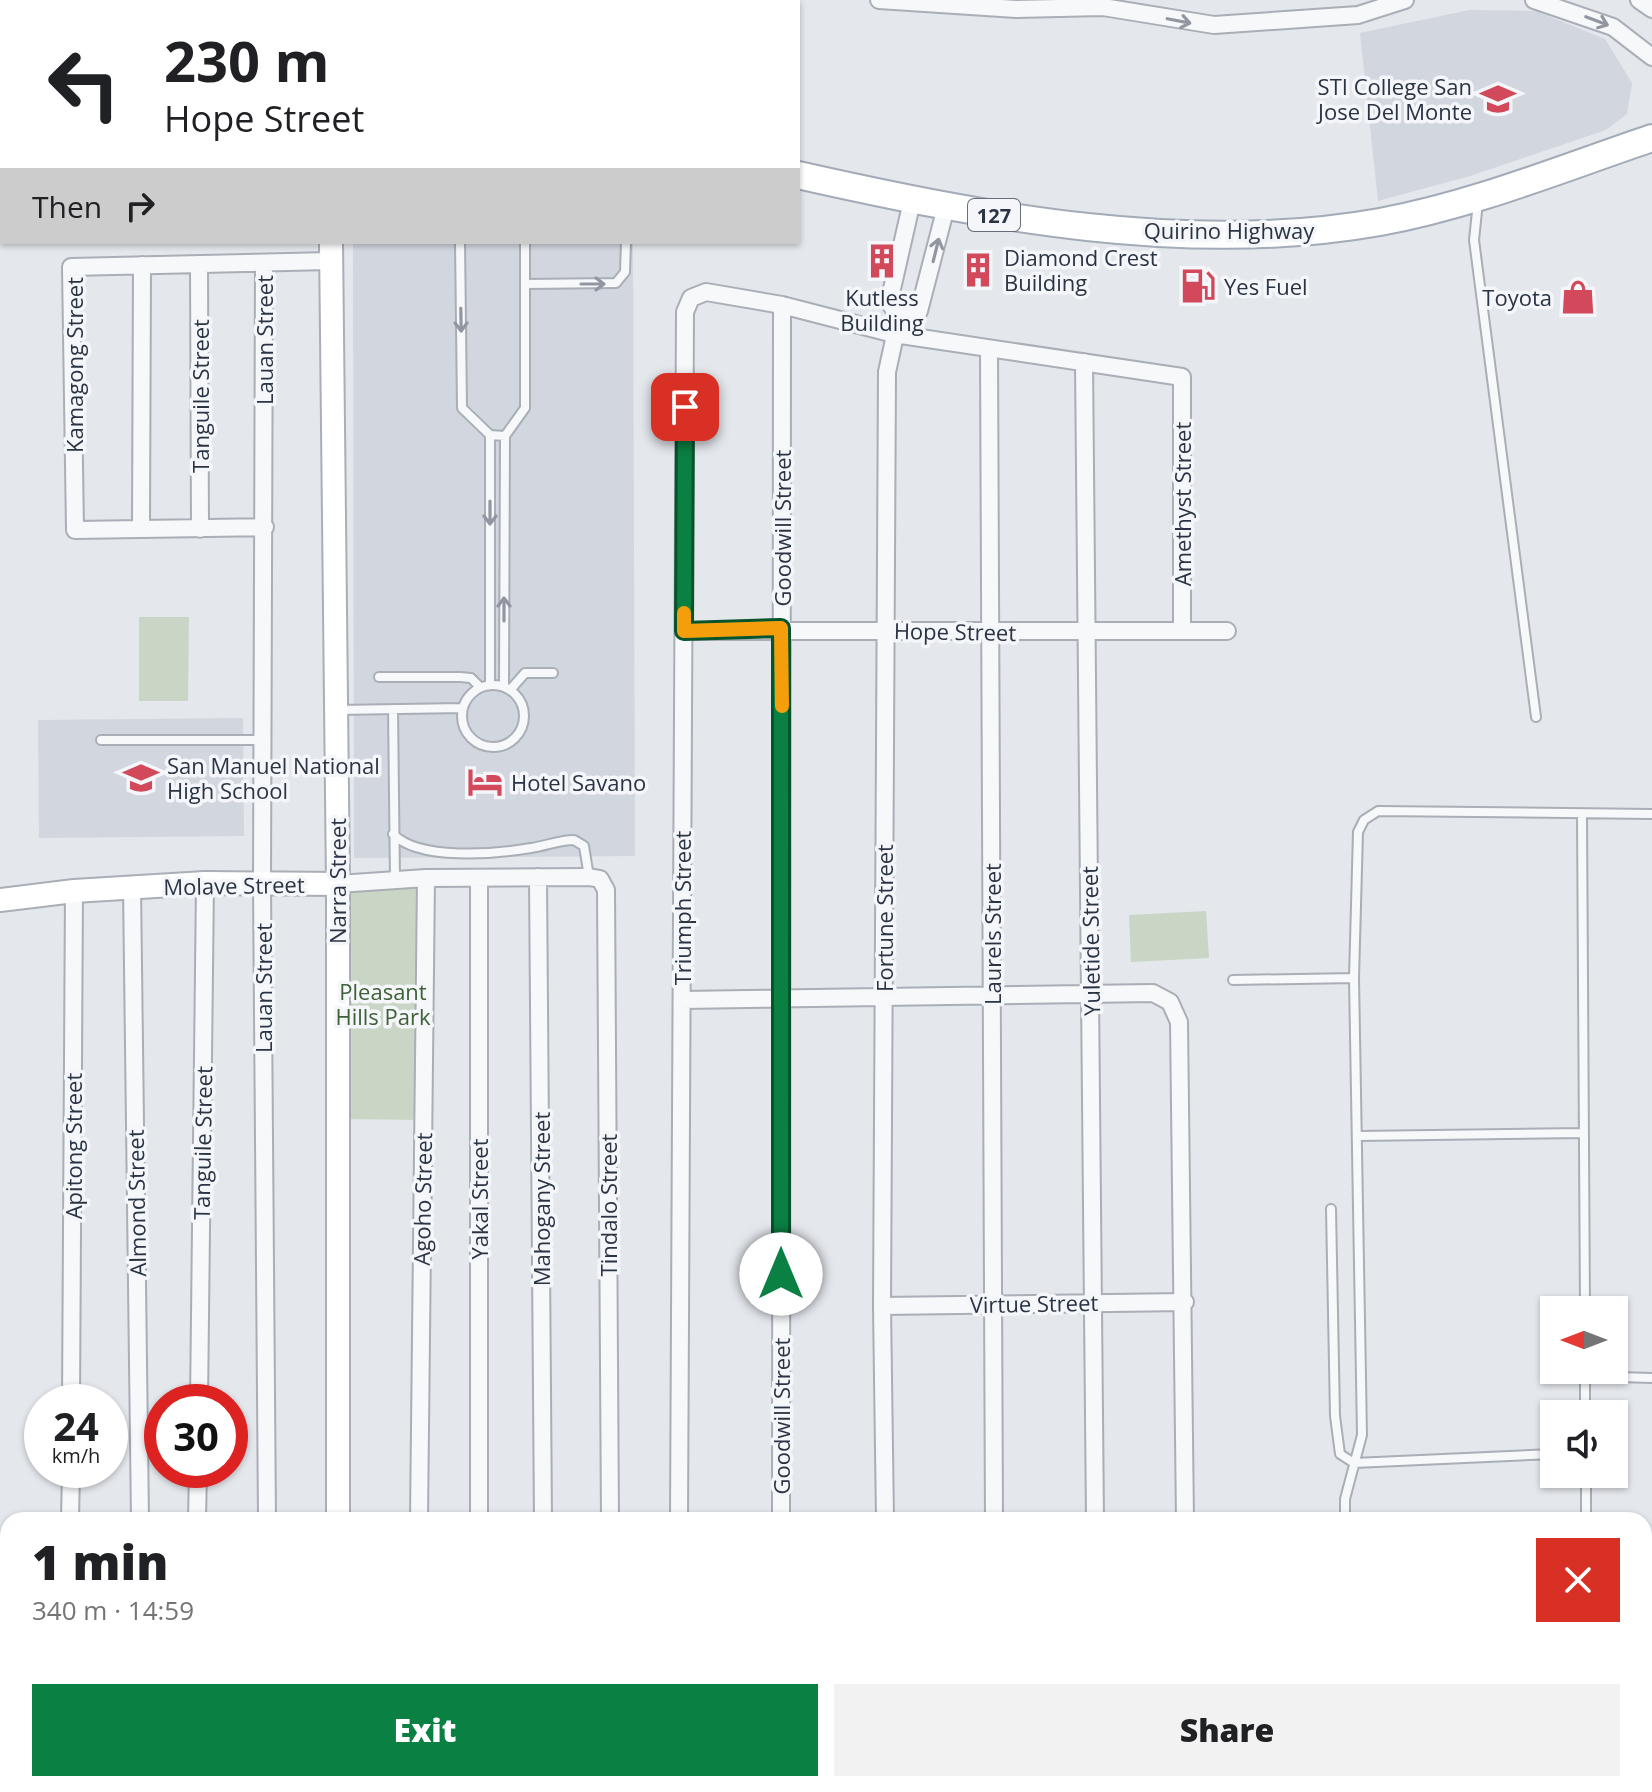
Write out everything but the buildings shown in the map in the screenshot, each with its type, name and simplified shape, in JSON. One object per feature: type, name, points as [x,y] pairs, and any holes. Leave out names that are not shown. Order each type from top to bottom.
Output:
[{"type":"main road","name":"Quirino Highway","points":[[800,175],[912,201],[1042,222],[1255,234],[1297,233],[1379,222],[1478,198],[1650,135]]},
{"type":"street","points":[[879,0],[1016,9],[1103,7],[1214,25],[1358,15],[1405,0]]},
{"type":"street","points":[[1534,0],[1613,27],[1652,57]]},
{"type":"street","points":[[1639,0],[1652,9]]},
{"type":"street","name":"Fortune Street","points":[[899,317],[889,302],[912,201]]},
{"type":"street","name":"Fortune Street","points":[[899,317],[919,311],[946,207]]},
{"type":"street","name":"Kamagong Street","points":[[265,527],[75,530],[71,267],[264,263],[331,251]]},
{"type":"street","name":"Narra Street","points":[[331,251],[338,884],[338,1512]]},
{"type":"street","name":"Lauan Street","points":[[264,263],[262,885],[267,1512]]},
{"type":"street","name":"Tanguile Street","points":[[199,264],[200,529]]},
{"type":"street","points":[[141,529],[142,265]]},
{"type":"street","name":"Triumph Street","points":[[679,1512],[685,312],[691,298],[706,292],[782,305]]},
{"type":"street","points":[[782,305],[894,334],[1084,362]]},
{"type":"street","name":"Goodwill Street","points":[[781,1512],[782,305]]},
{"type":"street","name":"Fortune Street","points":[[885,1512],[882,1306],[887,372],[899,317]]},
{"type":"street","name":"Laurels Street","points":[[989,349],[994,1512]]},
{"type":"street","name":"Amethyst Street","points":[[1084,362],[1182,377],[1182,631]]},
{"type":"street","name":"Yuletide Street","points":[[1084,362],[1095,1512]]},
{"type":"street","name":"Hope Street","points":[[684,631],[781,628],[992,632],[1227,631]]},
{"type":"street","name":"Mahogany Street","points":[[538,877],[543,1512]]},
{"type":"street","name":"Molave Street","points":[[0,900],[74,891],[205,883],[338,884],[426,878],[589,877]]},
{"type":"street","name":"Tindalo Street","points":[[589,877],[600,879],[606,890],[610,1512]]},
{"type":"street","name":"Agoho Street","points":[[419,1512],[426,878]]},
{"type":"street","name":"Yakal Street","points":[[479,878],[479,1512]]},
{"type":"street","name":"Tanguile Street","points":[[199,1384],[205,883]]},
{"type":"street","name":"Almond Street","points":[[132,887],[140,1512]]},
{"type":"street","name":"Apitong Street","points":[[71,1384],[74,891]]},
{"type":"street","points":[[682,1000],[1153,993],[1170,1002],[1179,1022],[1185,1302],[1185,1512]]},
{"type":"street","name":"Virtue Street","points":[[882,1306],[1185,1302]]},
{"type":"street","points":[[70,1512],[71,1488]]},
{"type":"street","points":[[197,1512],[198,1488]]},
{"type":"lane","points":[[1478,198],[1474,240],[1536,717]]},
{"type":"lane","points":[[460,244],[462,408],[490,435],[505,436]]},
{"type":"lane","points":[[508,688],[490,684],[471,693],[463,708],[462,723],[472,740],[481,745],[501,746],[517,736],[524,717],[523,707],[508,688],[505,436],[525,408],[525,244]]},
{"type":"lane","points":[[525,284],[616,283],[625,272],[626,244]]},
{"type":"lane","points":[[490,435],[490,684]]},
{"type":"lane","points":[[508,688],[525,673],[553,673]]},
{"type":"lane","points":[[379,677],[471,678],[480,687]]},
{"type":"lane","points":[[336,710],[463,708]]},
{"type":"lane","points":[[393,709],[395,881]]},
{"type":"lane","points":[[101,740],[263,740]]},
{"type":"lane","points":[[1345,1512],[1345,1499],[1362,1435],[1354,978],[1358,832],[1364,820],[1378,811],[1652,814]]},
{"type":"lane","points":[[1582,814],[1585,1296]]},
{"type":"lane","points":[[393,834],[404,845],[431,852],[529,849],[574,840],[584,846],[589,877]]},
{"type":"lane","points":[[1233,980],[1354,978]]},
{"type":"lane","points":[[1358,1136],[1583,1133]]},
{"type":"lane","points":[[1331,1209],[1335,1416],[1340,1454],[1354,1463],[1540,1455]]},
{"type":"lane","points":[[1628,1376],[1652,1378]]},
{"type":"lane","points":[[1586,1488],[1586,1512]]},
{"type":"shaded area","name":"STI College San Jose Del Monte","points":[[1469,10],[1536,11],[1605,39],[1632,83],[1627,114],[1606,130],[1470,176],[1378,201],[1360,33]]},
{"type":"shaded area","points":[[353,244],[633,244],[635,856],[354,858]]},
{"type":"shaded area","name":"San Manuel National High School","points":[[243,718],[244,836],[39,838],[38,720]]},
{"type":"green space","points":[[139,617],[189,617],[188,701],[139,701]]},
{"type":"green space","name":"Pleasant Hills Park","points":[[425,885],[425,1120],[343,1119],[339,888]]},
{"type":"green space","points":[[1206,911],[1209,958],[1131,962],[1129,915]]},
{"type":"slow traffic","points":[[684,613],[684,631],[781,628],[782,706]]},
{"type":"place","name":"STI College San Jose Del Monte","points":[[1498,99]]},
{"type":"place","name":"Kutless Building","points":[[882,261]]},
{"type":"place","name":"Diamond Crest Building","points":[[978,270]]},
{"type":"place","name":"Yes Fuel","points":[[1198,286]]},
{"type":"place","name":"Toyota","points":[[1578,297]]},
{"type":"place","name":"San Manuel National High School","points":[[141,778]]},
{"type":"place","name":"Hotel Savano","points":[[485,782]]},
{"type":"route","points":[[685,407],[684,631],[781,628],[781,1274]]}]
